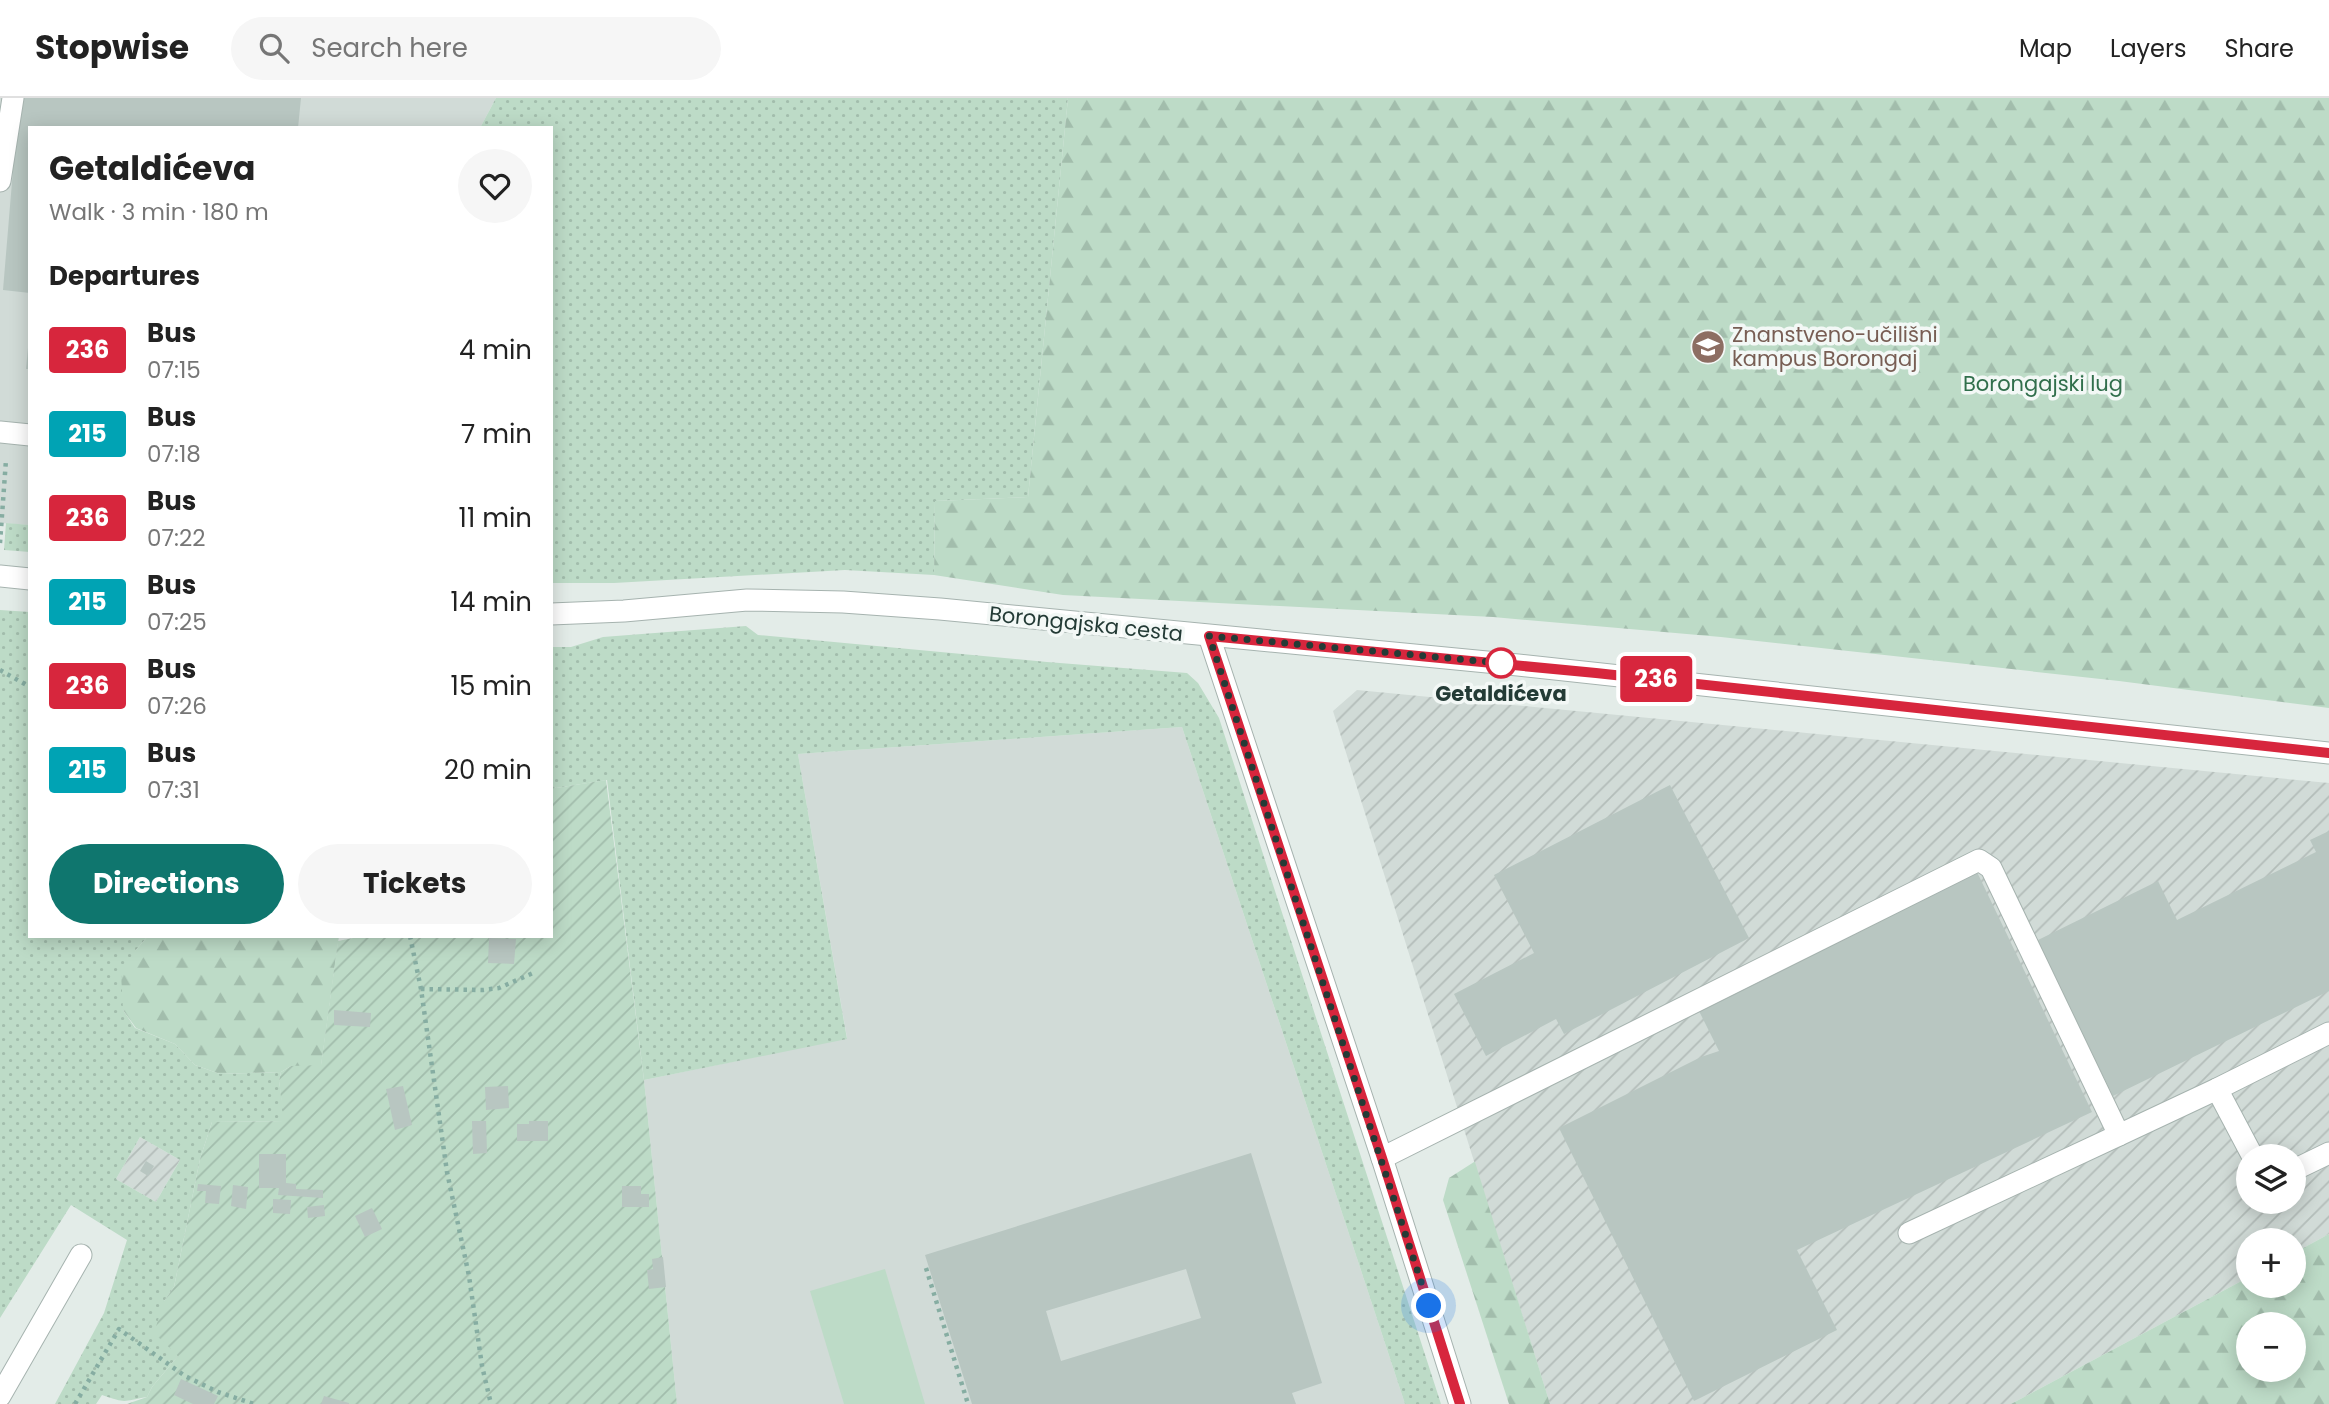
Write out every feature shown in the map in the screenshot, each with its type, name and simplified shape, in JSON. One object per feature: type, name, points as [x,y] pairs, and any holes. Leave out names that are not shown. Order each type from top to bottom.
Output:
[{"type":"street","points":[[0,181],[13,98]]},
{"type":"street","points":[[4,433],[28,435]]},
{"type":"street","points":[[0,576],[28,579]]},
{"type":"street","name":"Borongajska cesta","points":[[553,614],[624,611],[747,600],[940,608],[1596,673],[2329,753]]},
{"type":"street","points":[[1209,636],[1382,1158],[1460,1404]]},
{"type":"street","points":[[1382,1158],[1979,860],[1991,869],[2119,1135]]},
{"type":"street","points":[[1909,1233],[2217,1089],[2329,1032]]},
{"type":"street","points":[[2217,1089],[2246,1144]]},
{"type":"street","points":[[2306,1164],[2329,1153]]},
{"type":"street","points":[[0,1396],[81,1255]]},
{"type":"path","points":[[0,543],[4,433]]},
{"type":"path","points":[[0,670],[28,686]]},
{"type":"path","points":[[411,938],[447,1172],[491,1404]]},
{"type":"path","points":[[421,989],[499,988],[533,974]]},
{"type":"path","points":[[926,1268],[968,1404]]},
{"type":"path","points":[[75,1404],[119,1329],[185,1376],[218,1392],[254,1404]]},
{"type":"shaded area","points":[[0,98],[496,98],[481,126],[28,126],[28,525],[0,523]]},
{"type":"shaded area","points":[[1357,690],[2329,783],[2329,1234],[2306,1246],[2306,1228],[2236,1228],[2236,1284],[2011,1404],[1550,1404],[1333,711]]},
{"type":"shaded area","points":[[1182,727],[1405,1404],[677,1404],[644,1080],[847,1038],[798,754]]},
{"type":"shaded area","points":[[140,1137],[180,1160],[156,1202],[116,1179]]},
{"type":"green space","points":[[496,98],[1068,98],[1028,497],[935,501],[934,575],[845,570],[614,583],[553,583],[553,126],[481,126]]},
{"type":"green space","name":"Borongajski lug","points":[[1068,98],[2329,98],[2329,708],[2119,681],[1721,637],[1493,617],[1063,595],[934,575],[935,501],[1028,497]]},
{"type":"green space","points":[[6,523],[28,525],[28,552],[4,550]]},
{"type":"green space","points":[[0,610],[28,612],[28,938],[146,938],[136,950],[123,1010],[135,1028],[175,1044],[195,1065],[220,1074],[281,1072],[279,1081],[285,1121],[212,1122],[200,1159],[174,1287],[164,1301],[178,1356],[147,1397],[125,1401],[102,1395],[96,1404],[55,1404],[104,1313],[127,1240],[71,1205],[0,1318]],"holes":[[[140,1137],[180,1160],[156,1202],[116,1179]]]},
{"type":"green space","points":[[746,626],[758,635],[1187,673],[1198,683],[1219,718],[1441,1404],[1405,1404],[1182,727],[798,754],[847,1039],[644,1080],[607,780],[556,788],[553,786],[553,647],[571,647],[603,637]]},
{"type":"green space","points":[[606,780],[644,1080],[677,1404],[127,1404],[147,1397],[178,1356],[154,1333],[164,1301],[174,1287],[200,1159],[212,1122],[284,1121],[279,1081],[281,1072],[291,1066],[321,1065],[338,941],[353,938],[553,938],[553,786],[556,788]]},
{"type":"green space","points":[[146,938],[339,938],[321,1066],[291,1066],[281,1072],[220,1074],[195,1065],[175,1044],[136,1028],[123,1010],[121,973]]},
{"type":"green space","points":[[1475,1162],[1550,1404],[1509,1404],[1443,1200],[1449,1178]]},
{"type":"green space","points":[[2329,1234],[2329,1404],[2011,1404],[2236,1284],[2236,1298],[2306,1298],[2306,1246]]},
{"type":"green space","points":[[885,1269],[925,1404],[844,1404],[810,1291]]},
{"type":"building","points":[[19,98],[301,98],[298,126],[28,126],[28,293],[3,290]]},
{"type":"building","points":[[1670,785],[1749,938],[1564,1034],[1556,1019],[1486,1056],[1454,994],[1534,953],[1494,875]]},
{"type":"building","points":[[2329,831],[2329,991],[2113,1096],[2036,941],[2158,881],[2177,920],[2316,852],[2310,840]]},
{"type":"building","points":[[1977,872],[2092,1112],[1797,1250],[1837,1330],[1694,1401],[1559,1128],[1701,1057],[1719,1051],[1697,1007]]},
{"type":"building","points":[[489,938],[516,939],[514,964],[488,963]]},
{"type":"building","points":[[334,1010],[371,1013],[370,1027],[334,1025]]},
{"type":"building","points":[[403,1086],[412,1125],[395,1130],[386,1089]]},
{"type":"building","points":[[508,1086],[509,1108],[486,1110],[485,1087]]},
{"type":"building","points":[[472,1121],[486,1121],[487,1153],[473,1154]]},
{"type":"building","points":[[529,1121],[548,1121],[548,1141],[517,1141],[517,1124],[529,1124]]},
{"type":"building","points":[[1251,1153],[1322,1383],[1292,1393],[1296,1404],[972,1404],[925,1255]],"holes":[[[1186,1269],[1201,1318],[1061,1361],[1046,1311]]]},
{"type":"building","points":[[259,1154],[286,1154],[286,1183],[296,1184],[296,1189],[323,1190],[323,1198],[278,1195],[279,1188],[259,1188]]},
{"type":"building","points":[[146,1161],[154,1166],[148,1176],[140,1171]]},
{"type":"building","points":[[198,1184],[221,1186],[219,1204],[205,1203],[206,1191],[197,1191]]},
{"type":"building","points":[[233,1185],[248,1187],[246,1209],[231,1206]]},
{"type":"building","points":[[622,1186],[641,1186],[641,1194],[649,1194],[649,1207],[622,1207]]},
{"type":"building","points":[[273,1199],[291,1200],[290,1214],[273,1213]]},
{"type":"building","points":[[324,1205],[325,1216],[308,1218],[307,1207]]},
{"type":"building","points":[[372,1208],[382,1229],[365,1237],[355,1216]]},
{"type":"building","points":[[663,1257],[666,1287],[649,1289],[647,1270],[653,1269],[652,1259]]},
{"type":"building","points":[[181,1379],[218,1396],[214,1404],[193,1404],[174,1395]]},
{"type":"building","points":[[324,1396],[349,1403],[349,1404],[321,1404]]},
{"type":"bus line","name":"236","points":[[1460,1404],[1382,1158],[1209,636],[1596,673],[2329,753]]},
{"type":"place","name":"Znanstveno-učilišni kampus Borongaj","points":[[1708,347]]},
{"type":"place","name":"Getaldićeva","points":[[1501,663]]},
{"type":"route","points":[[1429,1306],[1209,636],[1501,663]]}]
